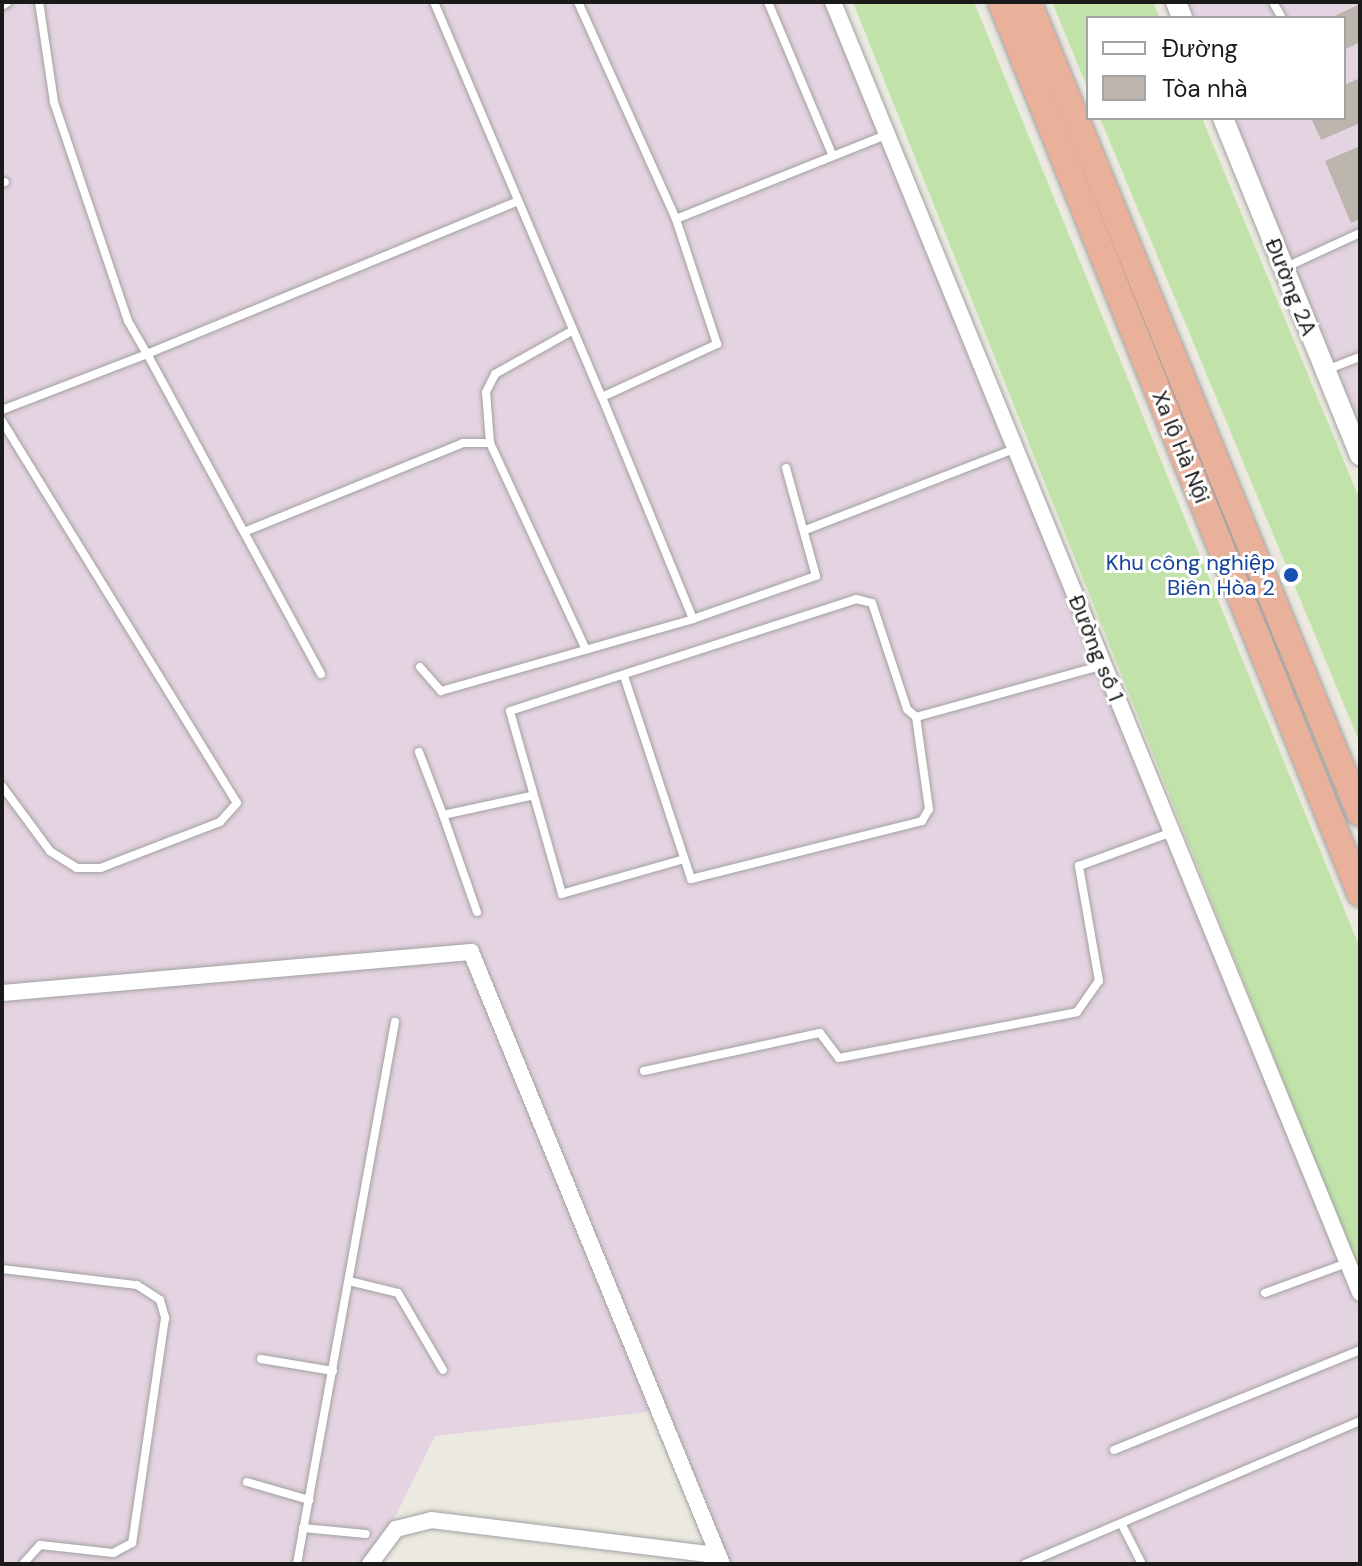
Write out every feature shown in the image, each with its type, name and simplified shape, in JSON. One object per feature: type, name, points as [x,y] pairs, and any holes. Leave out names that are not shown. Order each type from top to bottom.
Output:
[{"type":"highway","name":"Xa lộ Hà Nội","points":[[1001,2],[1360,893]]},
{"type":"highway","name":"Xa lộ Hà Nội","points":[[1028,2],[1360,813]]},
{"type":"street","name":"Đường số 1","points":[[833,2],[1169,833],[1360,1293]]},
{"type":"street","name":"Đường 2A","points":[[1224,120],[1360,455]]},
{"type":"street","points":[[2,993],[471,952],[720,1559],[431,1520],[396,1529],[370,1564]]},
{"type":"lane","points":[[2,6],[8,2]]},
{"type":"lane","points":[[39,2],[54,102],[128,321],[321,674]]},
{"type":"lane","points":[[434,2],[514,203],[602,397],[693,619]]},
{"type":"lane","points":[[578,2],[676,219],[717,344],[602,397]]},
{"type":"lane","points":[[768,2],[832,154]]},
{"type":"lane","points":[[676,219],[832,154],[886,135]]},
{"type":"lane","points":[[2,410],[147,354],[514,203]]},
{"type":"lane","points":[[1283,268],[1360,233]]},
{"type":"lane","points":[[572,331],[495,374],[486,392],[490,443],[586,650]]},
{"type":"lane","points":[[1325,370],[1360,357]]},
{"type":"lane","points":[[2,421],[237,803],[220,822],[101,868],[77,868],[50,851],[2,786]]},
{"type":"lane","points":[[244,532],[463,443],[490,443]]},
{"type":"lane","points":[[808,529],[1014,449]]},
{"type":"lane","points":[[420,667],[441,691],[693,619],[816,576],[808,529],[786,468]]},
{"type":"lane","points":[[624,676],[681,860],[691,879],[922,821],[929,809],[916,717],[864,599],[510,711],[530,796],[562,894],[681,860]]},
{"type":"lane","points":[[916,717],[1103,665]]},
{"type":"lane","points":[[419,752],[477,912]]},
{"type":"lane","points":[[443,815],[530,796]]},
{"type":"lane","points":[[644,1071],[820,1033],[839,1058],[1077,1012],[1099,981],[1079,866],[1169,833]]},
{"type":"lane","points":[[297,1564],[395,1022]]},
{"type":"lane","points":[[1265,1293],[1348,1263]]},
{"type":"lane","points":[[2,1269],[137,1285],[160,1300],[165,1318],[132,1543],[113,1553],[40,1545],[23,1564]]},
{"type":"lane","points":[[349,1281],[398,1293],[443,1370]]},
{"type":"lane","points":[[1114,1450],[1360,1350]]},
{"type":"lane","points":[[261,1359],[333,1371]]},
{"type":"lane","points":[[1025,1564],[1360,1421]]},
{"type":"lane","points":[[247,1482],[309,1500]]},
{"type":"lane","points":[[1121,1523],[1142,1564]]},
{"type":"lane","points":[[303,1528],[366,1534]]},
{"type":"shaded area","points":[[2,2],[826,2],[1360,1310],[1360,1564],[729,1564],[666,1410],[435,1436],[392,1523],[362,1564],[2,1564]]},
{"type":"shaded area","points":[[1187,2],[1360,2],[1360,427],[1235,120],[1346,120],[1346,16],[1193,16]]},
{"type":"green space","points":[[853,2],[974,2],[1360,948],[1360,1273]]},
{"type":"green space","points":[[1052,2],[1153,2],[1159,16],[1086,16],[1086,84]]},
{"type":"green space","points":[[1101,120],[1203,120],[1360,500],[1360,743]]},
{"type":"building","points":[[1360,4],[1360,42],[1346,49],[1346,16],[1334,16]]},
{"type":"building","points":[[1360,78],[1360,123],[1321,140],[1312,120],[1346,120],[1346,84]]},
{"type":"building","points":[[1360,146],[1360,219],[1351,223],[1325,161]]},
{"type":"place","name":"Khu công nghiệp Biên Hòa 2","points":[[1291,575]]}]
